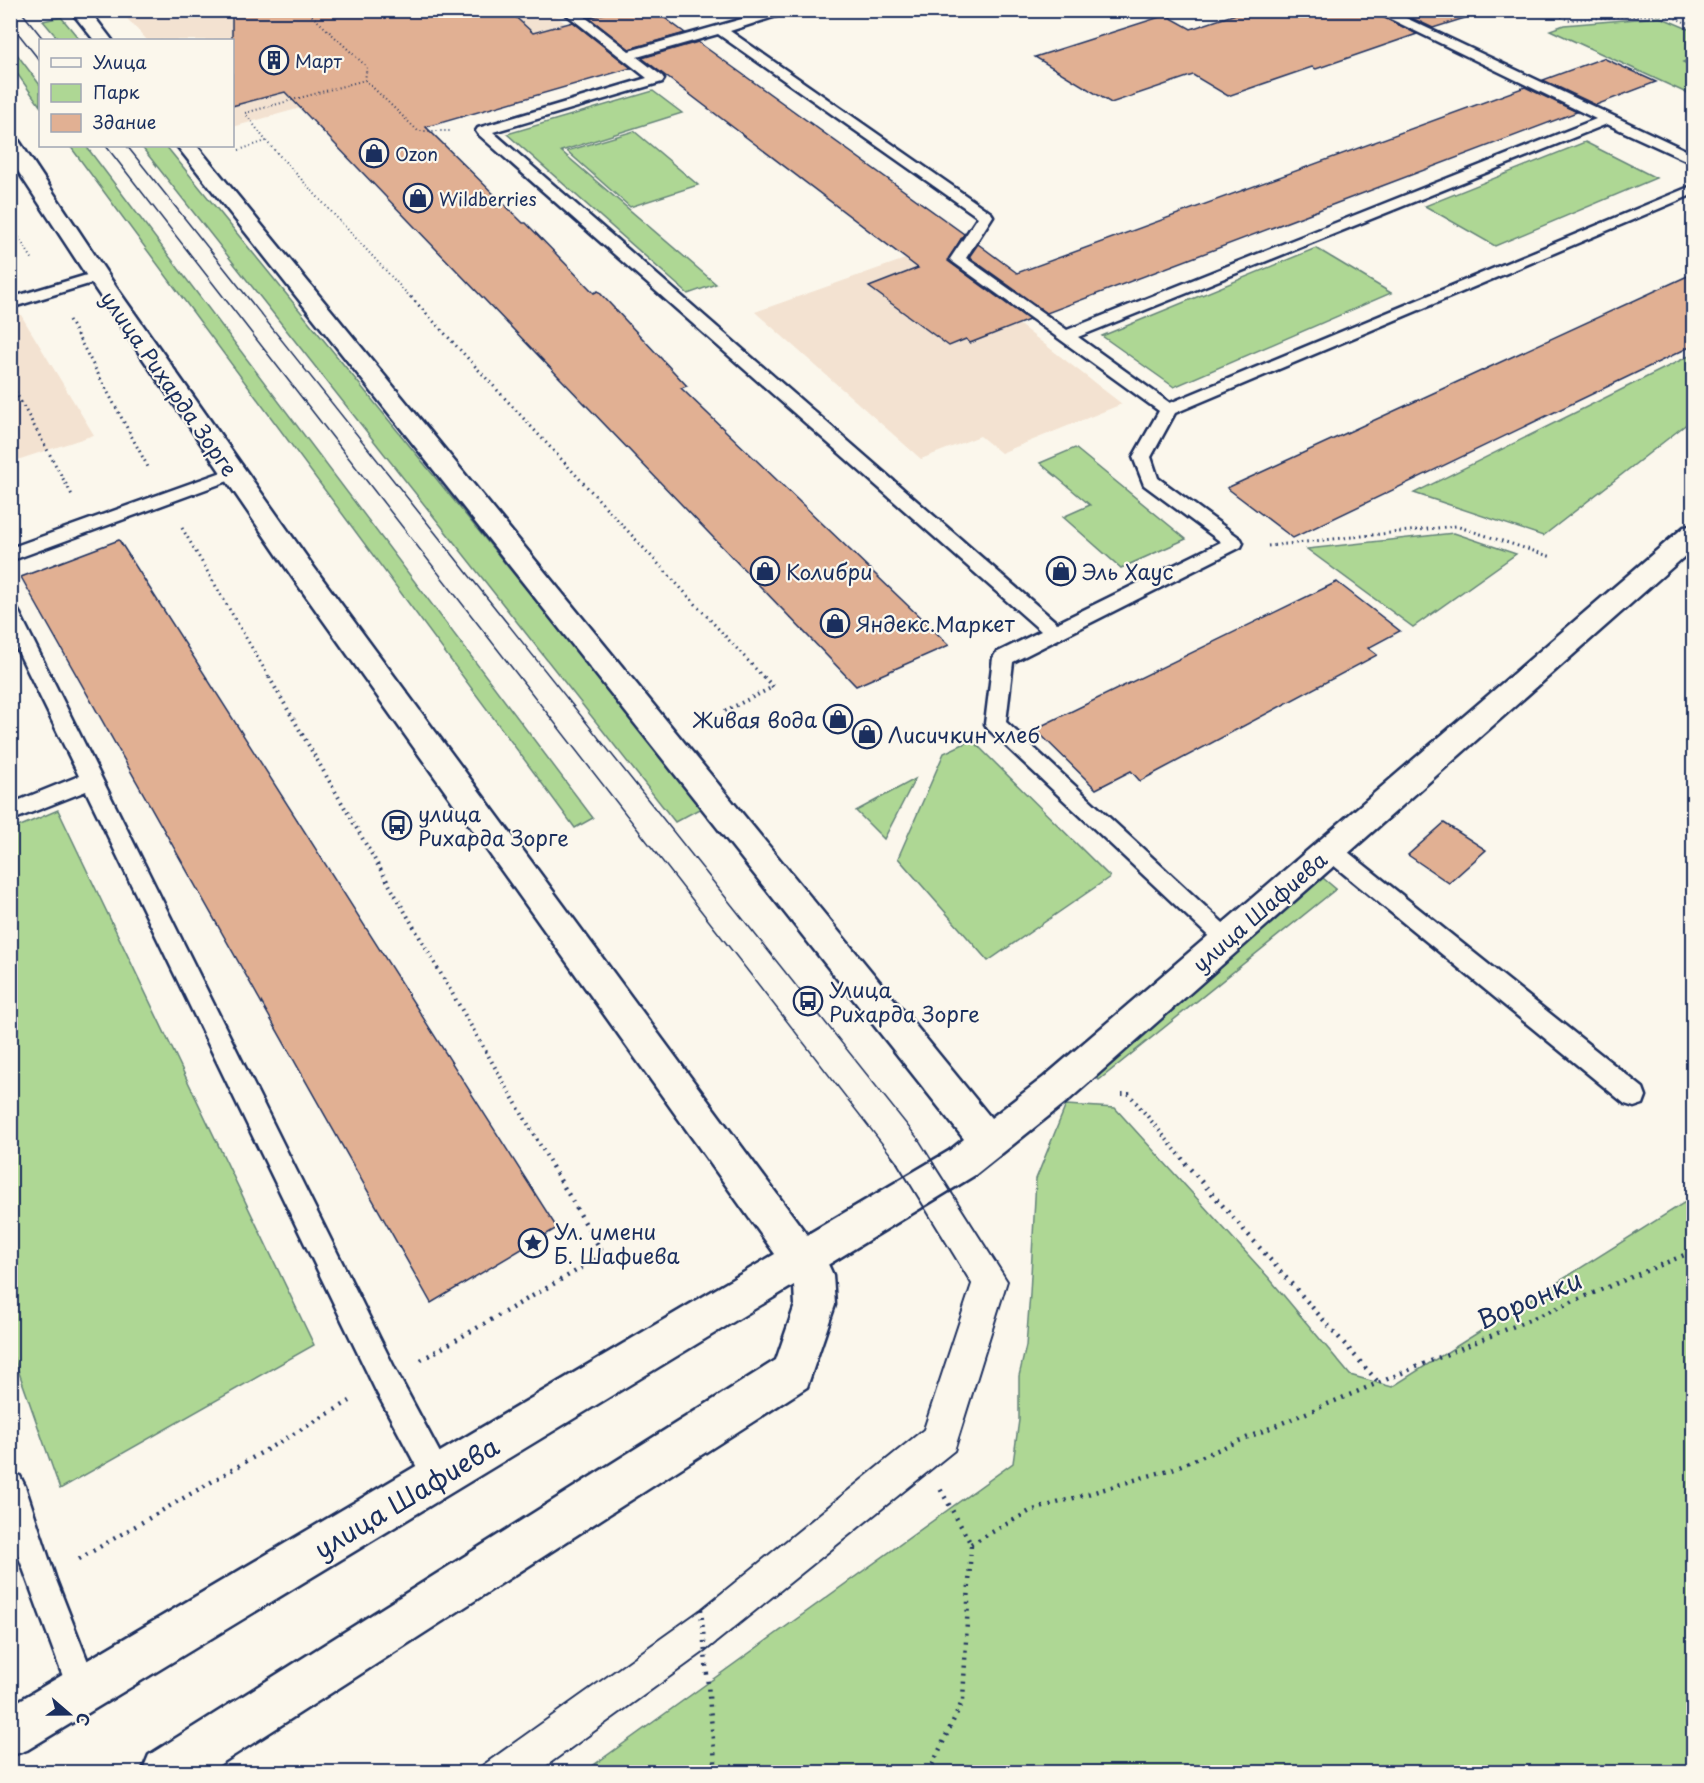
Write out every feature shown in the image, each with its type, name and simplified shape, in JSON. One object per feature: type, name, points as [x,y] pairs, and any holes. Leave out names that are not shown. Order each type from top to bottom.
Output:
[{"type":"street","points":[[79,10],[102,39]]},
{"type":"street","name":"улица Рихарда Зорге","points":[[10,142],[97,277],[233,473],[802,1259]]},
{"type":"street","points":[[188,147],[989,1143]]},
{"type":"street","name":"улица Шафиева","points":[[10,1733],[962,1163],[1057,1088],[1694,533]]},
{"type":"street","points":[[166,1773],[792,1373],[815,1305],[813,1275],[802,1259]]},
{"type":"lane","points":[[483,131],[657,79],[567,10]]},
{"type":"lane","points":[[627,56],[789,10]]},
{"type":"lane","points":[[1378,10],[1694,160]]},
{"type":"lane","points":[[720,30],[986,216],[958,259],[1168,410]]},
{"type":"lane","points":[[1066,336],[1607,119]]},
{"type":"lane","points":[[483,131],[1055,632]]},
{"type":"lane","points":[[1227,940],[996,724],[1003,658],[1234,543],[1150,482],[1142,457],[1168,410],[1694,189]]},
{"type":"lane","points":[[10,303],[97,277]]},
{"type":"lane","points":[[10,555],[233,473]]},
{"type":"lane","points":[[10,614],[386,1380],[438,1478]]},
{"type":"lane","points":[[10,813],[91,780]]},
{"type":"lane","points":[[1330,850],[1634,1096]]},
{"type":"lane","points":[[10,1486],[41,1580],[83,1690]]},
{"type":"path","points":[[306,10],[367,67],[365,80]]},
{"type":"path","points":[[1547,10],[1568,20],[1665,14],[1694,26]]},
{"type":"path","points":[[365,80],[418,131],[483,131]]},
{"type":"path","points":[[365,80],[245,113],[266,141],[772,687],[725,711]]},
{"type":"path","points":[[234,151],[266,141]]},
{"type":"path","points":[[10,224],[53,291],[165,498],[604,1255],[41,1580]]},
{"type":"path","points":[[10,382],[89,526]]},
{"type":"path","points":[[1217,551],[1456,526],[1552,557]]},
{"type":"path","points":[[1057,1088],[1093,1096],[1129,1094],[1182,1159],[1379,1383]]},
{"type":"path","name":"Воронки","points":[[971,1544],[1030,1510],[1172,1468],[1694,1251]]},
{"type":"path","points":[[928,1773],[963,1700],[971,1544],[938,1485]]},
{"type":"path","points":[[701,1609],[716,1773]]},
{"type":"shaded area","points":[[548,10],[575,31],[234,127],[234,39],[146,39],[120,11]]},
{"type":"shaded area","points":[[925,252],[1122,404],[1001,453],[980,436],[921,459],[755,312]]},
{"type":"shaded area","points":[[10,297],[94,435],[11,462],[10,462]]},
{"type":"green space","points":[[61,17],[79,39],[58,39],[43,21]]},
{"type":"green space","points":[[1660,17],[1693,31],[1693,57],[1683,62],[1693,67],[1693,96],[1550,30],[1564,25]]},
{"type":"green space","points":[[10,45],[39,84],[39,105],[11,65]]},
{"type":"green space","points":[[653,91],[682,113],[561,151],[716,284],[688,294],[507,134]]},
{"type":"green space","points":[[634,131],[698,185],[630,207],[567,151]]},
{"type":"green space","points":[[1585,142],[1656,178],[1495,246],[1425,206]]},
{"type":"green space","points":[[71,147],[87,147],[593,818],[575,828]]},
{"type":"green space","points":[[142,147],[167,147],[703,807],[675,822]]},
{"type":"green space","points":[[1316,248],[1391,293],[1174,387],[1102,336]]},
{"type":"green space","points":[[1693,354],[1693,419],[1543,536],[1414,493]]},
{"type":"green space","points":[[1075,448],[1186,539],[1121,568],[1063,517],[1090,505],[1040,463]]},
{"type":"green space","points":[[1454,533],[1516,554],[1413,627],[1307,549]]},
{"type":"green space","points":[[972,740],[1110,877],[988,961],[898,858],[944,753]]},
{"type":"green space","points":[[915,779],[884,839],[856,811]]},
{"type":"green space","points":[[58,810],[314,1345],[60,1489],[11,1350],[11,830]]},
{"type":"green space","points":[[1323,878],[1336,889],[1099,1080],[1092,1073]]},
{"type":"green space","points":[[1066,1105],[1115,1108],[1269,1278],[1350,1375],[1392,1387],[1693,1197],[1693,1772],[584,1772],[1013,1463],[1019,1420],[1019,1376],[1026,1346],[1036,1179]]},
{"type":"building","points":[[232,10],[508,10],[533,33],[573,22],[631,68],[426,127],[523,223],[526,223],[594,293],[598,291],[687,386],[681,388],[949,645],[856,686],[285,92],[234,105],[234,39],[232,39]]},
{"type":"building","points":[[616,10],[654,10],[685,33],[629,49],[589,18]]},
{"type":"building","points":[[1248,10],[1370,10],[1417,34],[1228,96],[1193,75],[1111,103],[1035,57],[1166,15],[1191,29]]},
{"type":"building","points":[[1395,10],[1464,10],[1465,18],[1433,28]]},
{"type":"building","points":[[698,42],[964,234],[948,261],[1029,320],[970,343],[966,339],[949,346],[869,287],[918,268],[642,58]]},
{"type":"building","points":[[1603,58],[1656,82],[1596,105],[1543,80]]},
{"type":"building","points":[[1525,87],[1577,112],[1047,313],[969,257],[978,244],[1017,273]]},
{"type":"building","points":[[1694,273],[1694,345],[1293,538],[1227,488]]},
{"type":"building","points":[[119,540],[557,1228],[431,1303],[21,577]]},
{"type":"building","points":[[1337,582],[1400,631],[1368,648],[1377,655],[1140,781],[1131,771],[1096,789],[1035,729]]},
{"type":"building","points":[[1444,823],[1486,850],[1449,883],[1408,855]]},
{"type":"tram line","points":[[20,10],[43,39]]},
{"type":"tram line","points":[[10,23],[39,60]]},
{"type":"tram line","points":[[107,147],[898,1164]]},
{"type":"tram line","points":[[128,147],[919,1140],[934,1164]]},
{"type":"tram line","points":[[472,1772],[701,1609],[923,1429],[971,1284],[897,1163]]},
{"type":"tram line","points":[[539,1772],[705,1652],[955,1451],[1008,1281],[933,1163]]},
{"type":"place","name":"Март","points":[[274,60]]},
{"type":"place","name":"Ozon","points":[[374,153]]},
{"type":"place","name":"Wildberries","points":[[418,198]]},
{"type":"place","name":"Колибри","points":[[765,571]]},
{"type":"place","name":"Эль Хаус","points":[[1061,571]]},
{"type":"place","name":"Яндекс.Маркет","points":[[835,623]]},
{"type":"place","name":"Живая вода","points":[[838,719]]},
{"type":"place","name":"Лисичкин хлеб","points":[[867,734]]},
{"type":"place","name":"улица Рихарда Зорге","points":[[397,825]]},
{"type":"place","name":"Улица Рихарда Зорге","points":[[808,1001]]},
{"type":"place","name":"Ул. имени Б. Шафиева","points":[[533,1243]]}]
